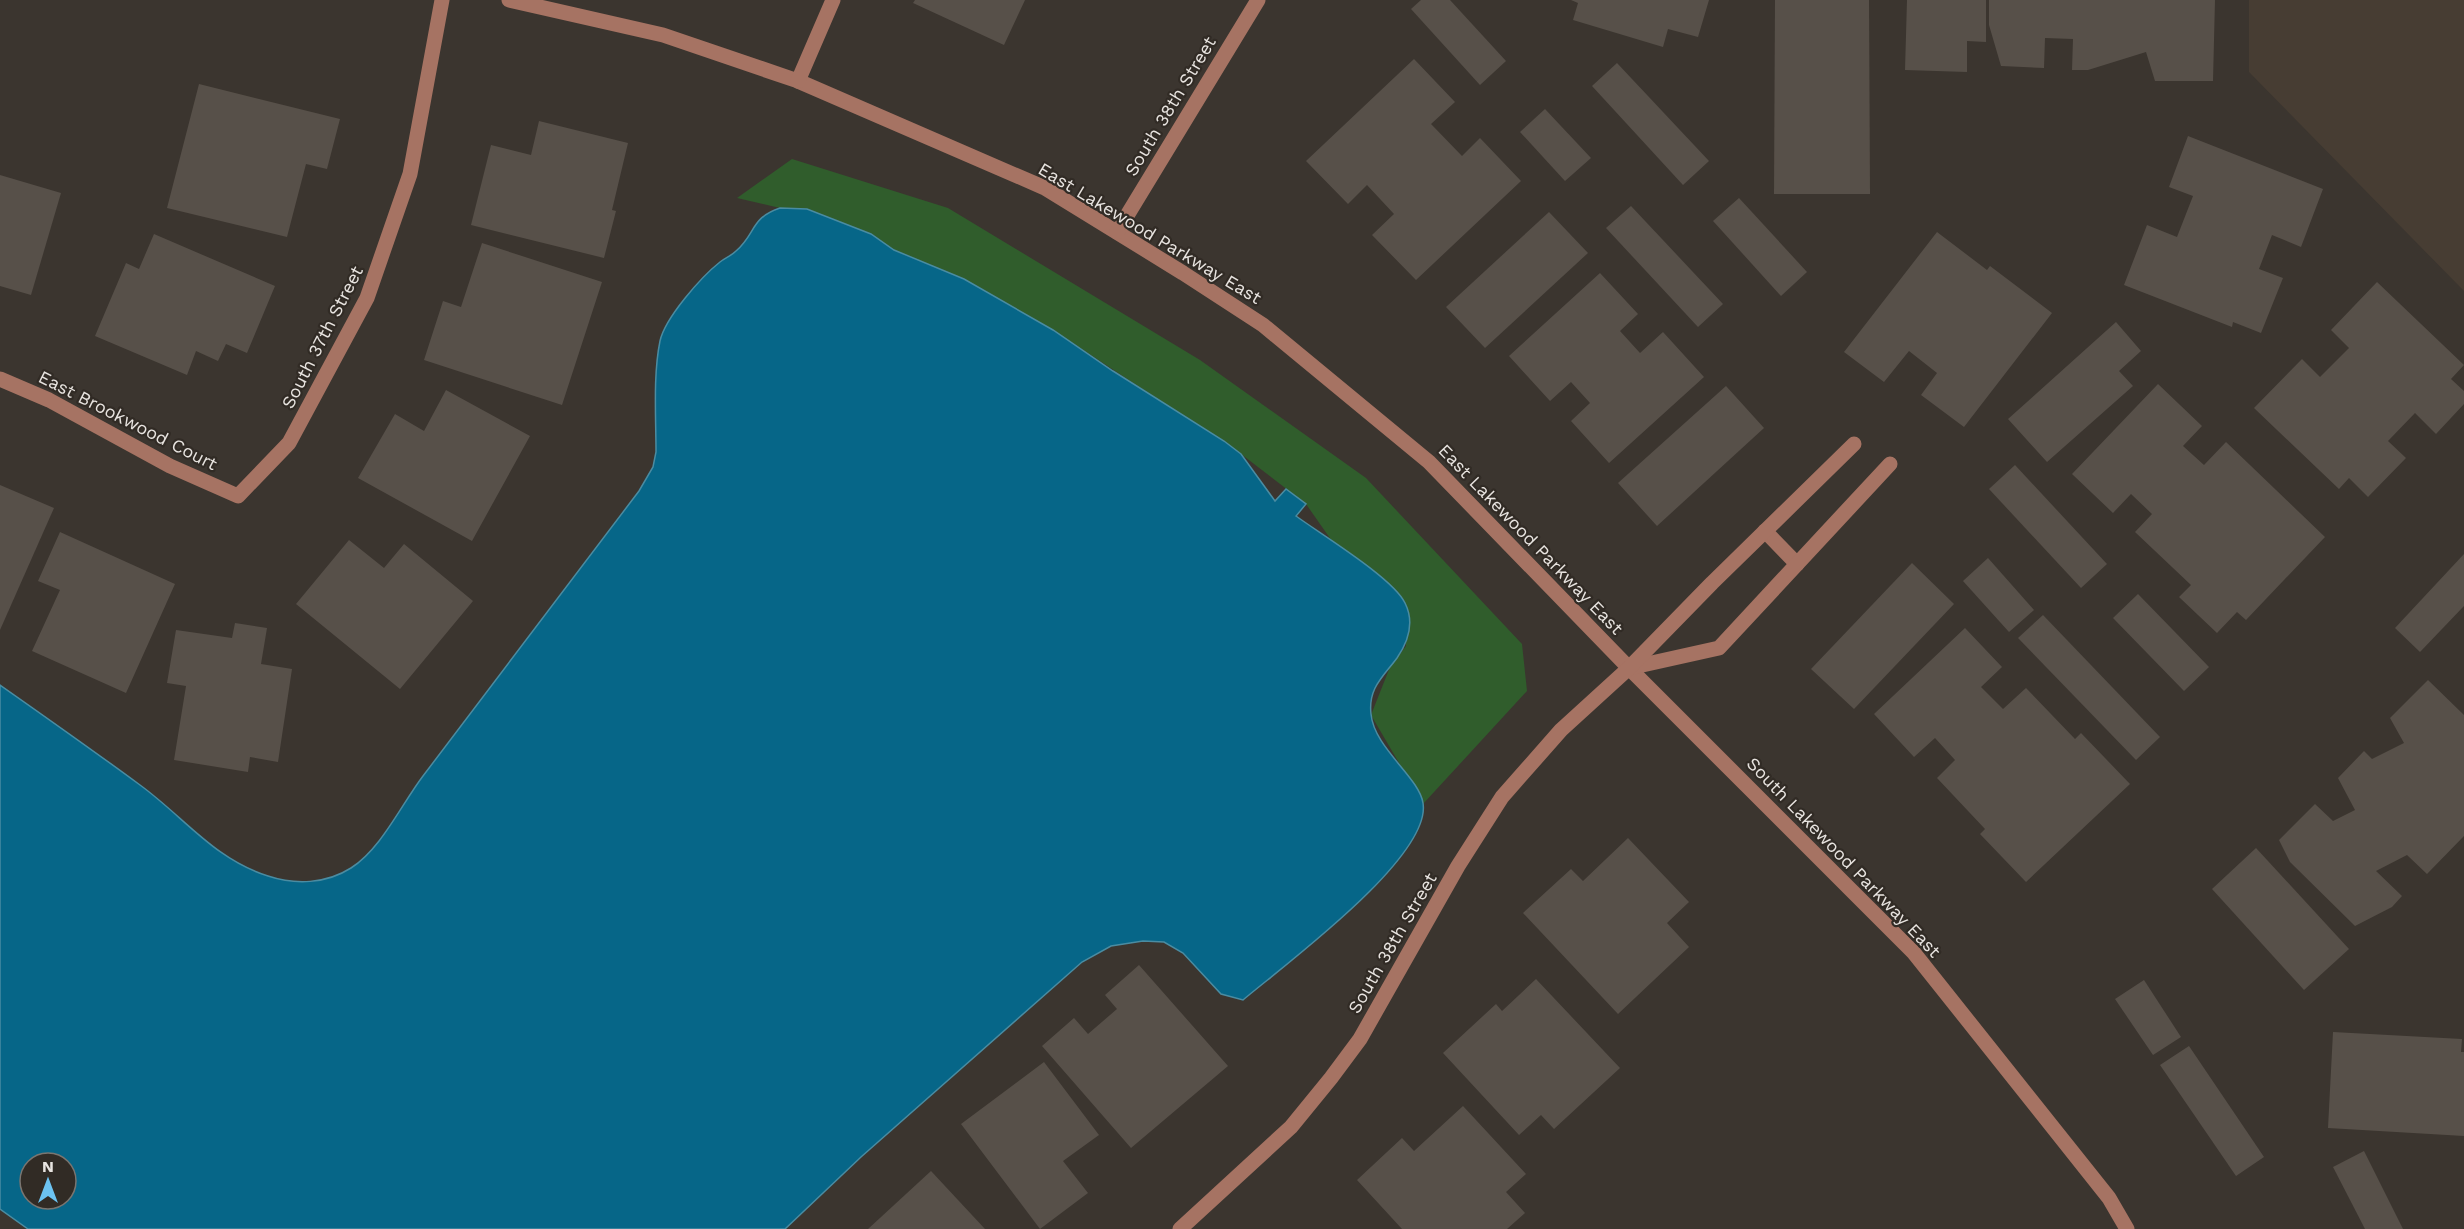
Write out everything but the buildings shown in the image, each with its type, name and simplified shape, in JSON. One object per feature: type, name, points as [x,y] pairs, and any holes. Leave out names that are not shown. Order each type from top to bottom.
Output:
[{"type":"street","name":"South 37th Street","points":[[238,496],[289,443],[367,298],[410,174],[442,0]]},
{"type":"street","name":"East Lakewood Parkway East","points":[[509,0],[663,34],[798,81],[1045,188],[1263,325],[1429,462],[1629,668]]},
{"type":"street","points":[[798,81],[833,0]]},
{"type":"street","name":"South 38th Street","points":[[1117,232],[1257,0]]},
{"type":"street","name":"East Brookwood Court","points":[[0,379],[49,400],[170,466],[238,496]]},
{"type":"street","name":"South 38th Street","points":[[1180,1229],[1291,1127],[1331,1078],[1360,1039],[1458,866],[1502,797],[1562,730],[1629,668],[1854,444]]},
{"type":"street","points":[[1629,668],[1719,648],[1890,464]]},
{"type":"street","points":[[1765,531],[1797,564]]},
{"type":"street","name":"South Lakewood Parkway East","points":[[1629,668],[1914,953],[2109,1198],[2127,1229]]},
{"type":"shaded area","points":[[2249,0],[2464,0],[2464,291],[2249,72]]},
{"type":"green space","points":[[792,159],[948,208],[1200,360],[1366,478],[1522,644],[1527,691],[1423,804],[1371,715],[1390,667],[1406,646],[1406,604],[1334,544],[1306,504],[1241,454],[1053,330],[807,209],[780,208],[737,198]]},
{"type":"water","points":[[780,208],[807,209],[871,234],[894,250],[964,279],[1053,330],[1224,441],[1241,454],[1275,501],[1286,489],[1306,504],[1296,516],[1387,582],[1405,603],[1410,625],[1401,652],[1374,690],[1371,714],[1380,739],[1414,783],[1423,803],[1419,826],[1404,852],[1381,880],[1351,909],[1243,1000],[1221,994],[1183,953],[1164,942],[1143,941],[1111,946],[1082,962],[861,1157],[785,1229],[28,1229],[0,1209],[0,685],[156,797],[215,848],[249,869],[278,879],[300,882],[321,880],[351,868],[372,850],[423,776],[639,491],[653,467],[656,452],[656,368],[663,332],[676,310],[694,288],[712,269],[742,245],[763,217]]}]
